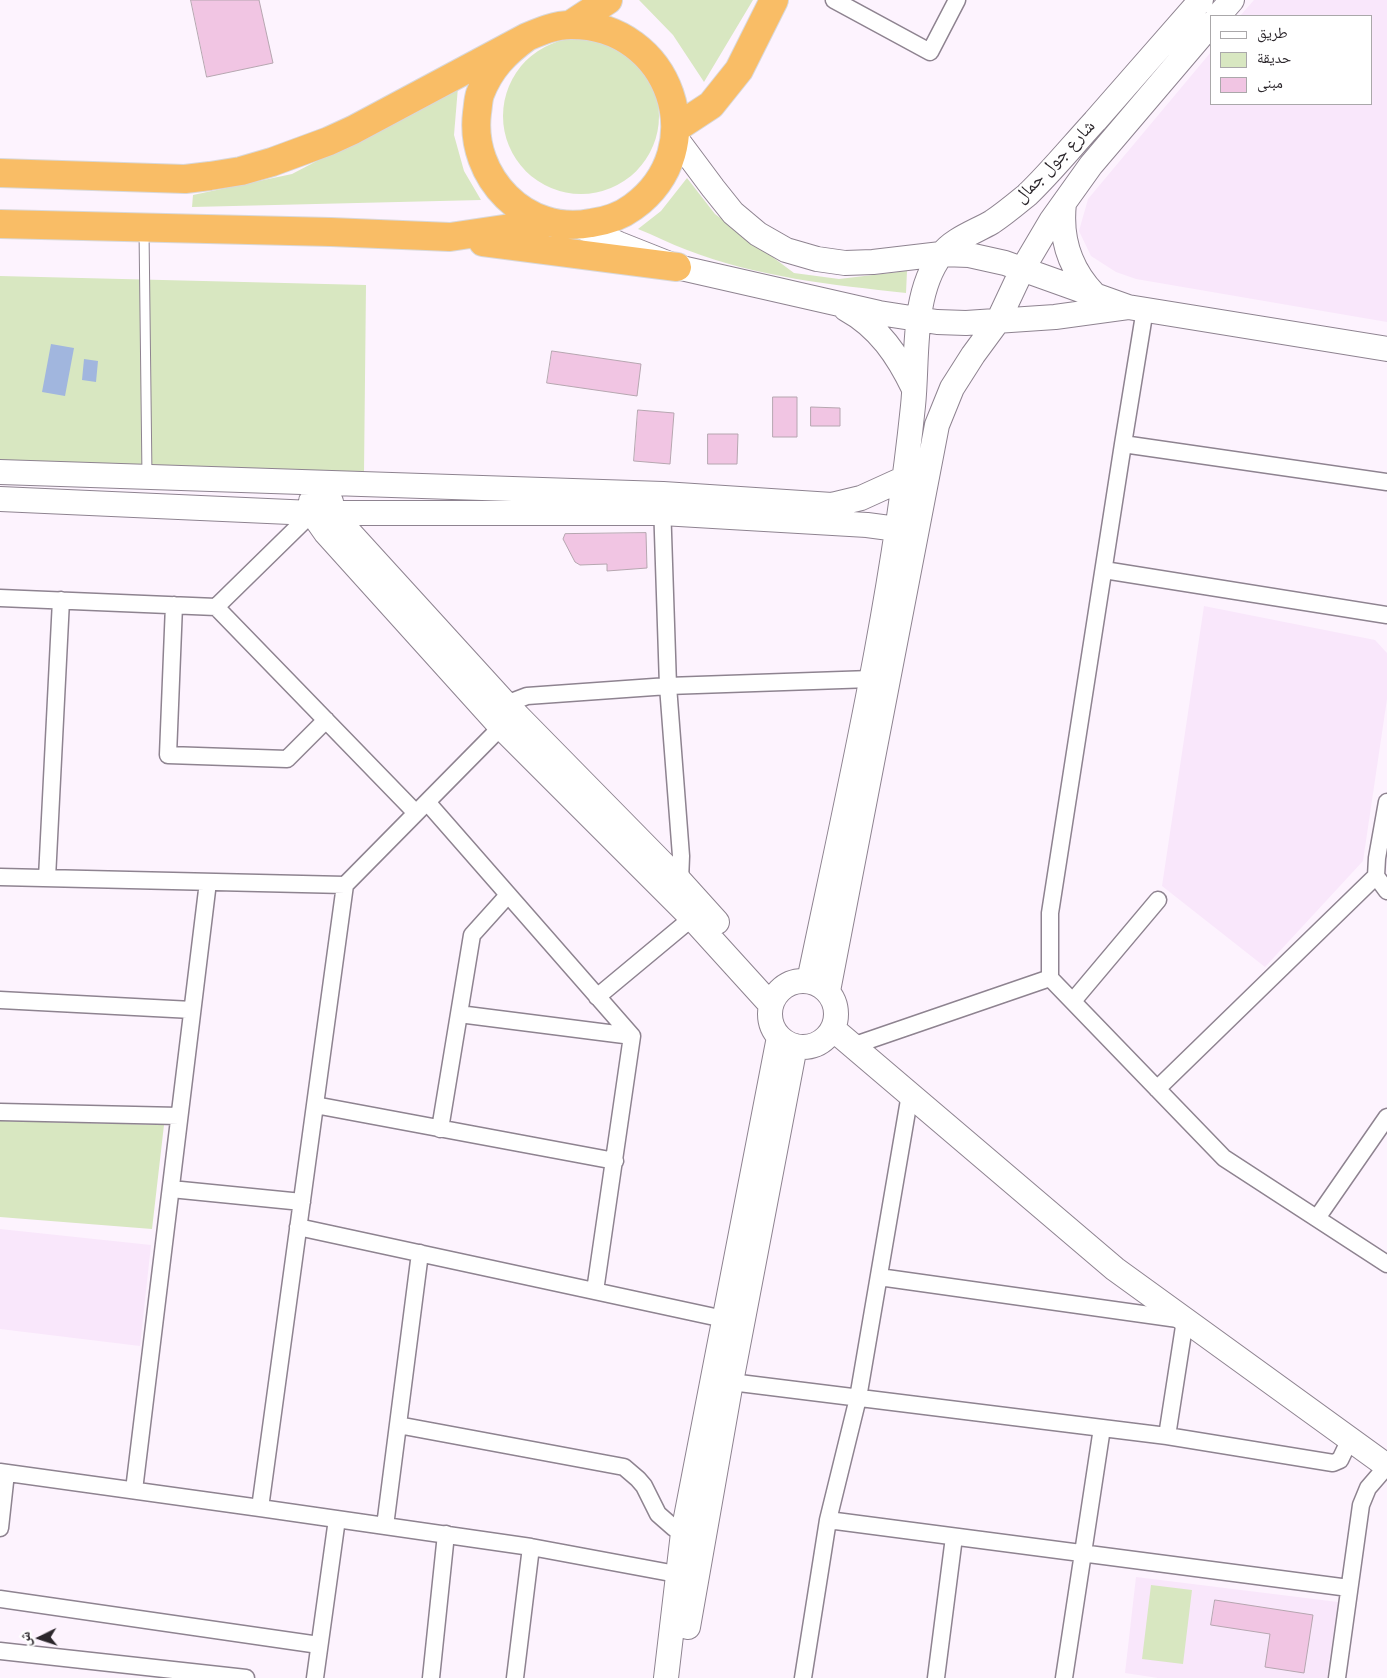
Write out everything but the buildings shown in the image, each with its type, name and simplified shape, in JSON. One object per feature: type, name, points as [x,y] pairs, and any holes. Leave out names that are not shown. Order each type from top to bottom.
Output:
[{"type":"highway","points":[[570,25],[608,0]]},
{"type":"highway","points":[[675,133],[711,105],[739,70],[774,0]]},
{"type":"highway","points":[[0,173],[185,179],[241,171],[308,149],[353,130],[527,37],[548,28],[570,25],[598,27],[623,37],[646,53],[662,75],[673,101],[675,133],[668,164],[653,188],[633,208],[608,220],[580,226],[551,222],[521,210],[497,188],[481,160],[475,128],[480,96],[494,66],[509,50],[527,37]]},
{"type":"highway","points":[[450,237],[551,222]]},
{"type":"highway","points":[[0,224],[450,237],[677,267]]},
{"type":"street","points":[[834,0],[930,52],[957,0]]},
{"type":"street","name":"شارع جول جمال","points":[[818,986],[897,529],[905,478],[914,390],[918,319],[922,296],[930,274],[941,254],[956,242],[1008,210],[1040,182],[1201,0]]},
{"type":"street","points":[[1219,15],[1232,0]]},
{"type":"street","name":"شارع جول جمال","points":[[818,986],[937,425],[944,406],[962,371],[998,321],[1022,270],[1064,202],[1091,165],[1210,25]]},
{"type":"street","points":[[675,133],[733,213],[758,234],[786,250],[817,259],[845,263],[873,262],[941,254],[970,255],[988,258],[1137,308],[1387,349]]},
{"type":"street","points":[[1064,202],[1063,224],[1065,245],[1076,272],[1094,294]]},
{"type":"street","points":[[580,226],[677,267],[836,304],[918,319],[956,322],[998,321],[1055,318],[1137,308]]},
{"type":"street","points":[[836,304],[852,312],[881,336],[903,366],[914,390]]},
{"type":"street","points":[[1137,308],[1123,444],[1050,913],[1050,978],[1224,1158],[1387,1264]]},
{"type":"street","points":[[1123,444],[1387,482]]},
{"type":"street","points":[[0,472],[320,483],[662,504],[897,529]]},
{"type":"street","points":[[0,499],[321,512],[662,504],[832,505],[861,498],[905,478]]},
{"type":"street","points":[[320,483],[321,512],[326,533],[504,716],[692,918],[775,998]]},
{"type":"street","points":[[662,504],[668,686],[681,856],[680,881]]},
{"type":"street","points":[[216,607],[321,512]]},
{"type":"street","points":[[1104,570],[1387,614]]},
{"type":"street","points":[[0,598],[216,607],[326,720],[421,807],[508,895],[632,1036],[595,1291]]},
{"type":"street","points":[[47,878],[61,600]]},
{"type":"street","points":[[174,605],[168,754],[287,759],[326,720]]},
{"type":"street","points":[[260,1508],[345,885],[421,807],[504,716],[527,696],[668,686],[872,679]]},
{"type":"street","points":[[504,716],[680,881],[775,998]]},
{"type":"street","points":[[1387,802],[1377,858],[1376,876],[1387,891]]},
{"type":"street","points":[[0,876],[345,885]]},
{"type":"street","points":[[1157,1088],[1376,876]]},
{"type":"street","points":[[134,1490],[171,1189],[178,1116],[208,882]]},
{"type":"street","points":[[440,1128],[472,935],[508,895]]},
{"type":"street","points":[[1072,1001],[1158,900]]},
{"type":"street","points":[[597,997],[692,918]]},
{"type":"street","points":[[852,1046],[1050,978]]},
{"type":"street","points":[[793,982],[818,986],[835,1005],[836,1013],[833,1029],[828,1037],[813,1046],[787,1042],[771,1022],[775,998],[793,982]]},
{"type":"street","points":[[0,1000],[192,1010]]},
{"type":"street","points":[[459,1014],[632,1036]]},
{"type":"street","points":[[833,1029],[1115,1269],[1387,1466],[1368,1488],[1361,1505],[1337,1678]]},
{"type":"street","points":[[680,1678],[688,1577],[684,1533],[724,1319],[787,1042]]},
{"type":"street","points":[[666,1678],[731,1382],[787,1042]]},
{"type":"street","points":[[804,1678],[828,1520],[858,1398],[910,1094]]},
{"type":"street","points":[[315,1106],[615,1161]]},
{"type":"street","points":[[0,1112],[178,1116]]},
{"type":"street","points":[[1316,1218],[1387,1117]]},
{"type":"street","points":[[171,1189],[302,1202]]},
{"type":"street","points":[[298,1227],[724,1319]]},
{"type":"street","points":[[385,1526],[420,1253]]},
{"type":"street","points":[[878,1277],[1185,1320]]},
{"type":"street","points":[[1167,1436],[1185,1320]]},
{"type":"street","points":[[731,1382],[1167,1436],[1333,1463],[1340,1460],[1350,1439]]},
{"type":"street","points":[[398,1425],[624,1467],[644,1486],[658,1514],[674,1528],[684,1533]]},
{"type":"street","points":[[1064,1678],[1102,1428]]},
{"type":"street","points":[[0,1528],[3,1473],[532,1547],[688,1577]]},
{"type":"street","points":[[315,1678],[337,1519]]},
{"type":"street","points":[[828,1520],[1349,1588]]},
{"type":"street","points":[[431,1678],[446,1534]]},
{"type":"street","points":[[936,1678],[954,1537]]},
{"type":"street","points":[[515,1678],[532,1547]]},
{"type":"street","points":[[0,1599],[320,1645]]},
{"type":"street","points":[[0,1651],[246,1678]]},
{"type":"lane","points":[[144,227],[147,478]]},
{"type":"shaded area","points":[[1254,0],[1387,0],[1387,322],[1136,279],[1116,272],[1091,256],[1079,231],[1088,199],[1210,53],[1210,105],[1372,105],[1372,15],[1241,15]]},
{"type":"shaded area","points":[[1204,606],[1375,640],[1387,653],[1387,699],[1363,861],[1265,967],[1162,886]]},
{"type":"shaded area","points":[[0,1229],[151,1245],[140,1346],[0,1329]]},
{"type":"shaded area","points":[[1136,1577],[1338,1602],[1327,1678],[1158,1678],[1125,1673]]},
{"type":"green space","points":[[639,0],[753,0],[704,82],[673,35]]},
{"type":"green space","points":[[573,38],[589,38],[604,41],[618,47],[641,66],[650,79],[656,93],[659,116],[658,131],[650,153],[631,176],[618,185],[604,191],[589,194],[573,194],[558,191],[544,185],[521,166],[512,153],[506,139],[503,124],[503,108],[506,93],[512,79],[531,56],[544,47],[558,41]]},
{"type":"green space","points":[[458,87],[454,135],[464,171],[481,200],[192,207],[193,195],[292,174]]},
{"type":"green space","points":[[687,178],[715,214],[794,273],[839,279],[907,271],[906,293],[795,279],[740,267],[687,250],[638,229],[661,211]]},
{"type":"green space","points":[[0,276],[366,285],[364,472],[0,461]]},
{"type":"green space","points":[[0,1121],[164,1125],[152,1229],[0,1217]]},
{"type":"green space","points":[[1151,1585],[1192,1590],[1183,1664],[1142,1659]]},
{"type":"water","points":[[51,344],[74,348],[65,396],[42,392]]},
{"type":"water","points":[[84,359],[98,361],[96,382],[82,380]]}]
